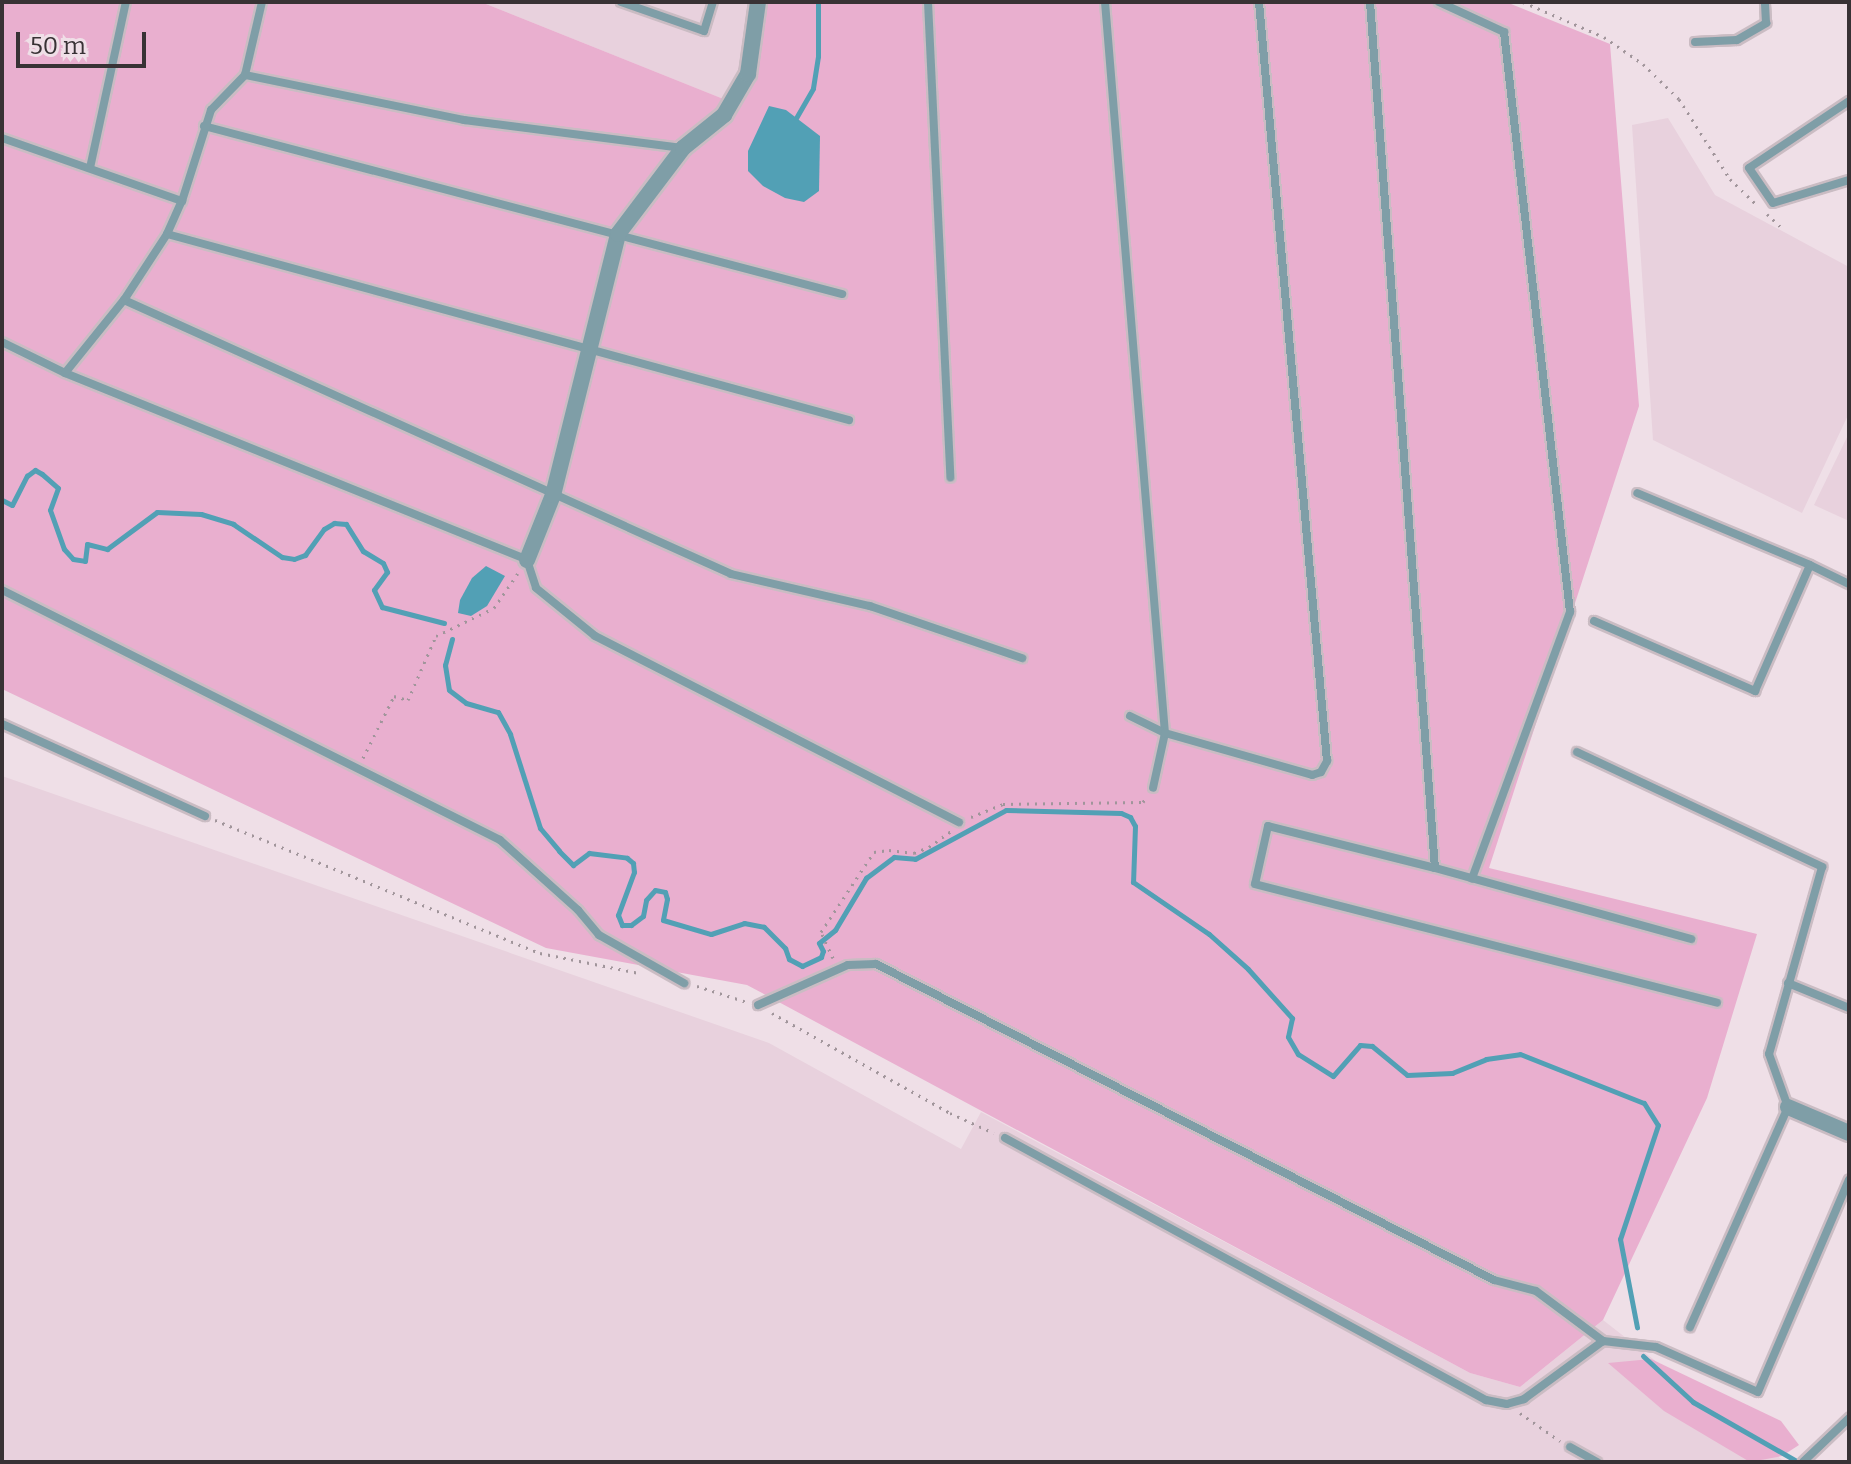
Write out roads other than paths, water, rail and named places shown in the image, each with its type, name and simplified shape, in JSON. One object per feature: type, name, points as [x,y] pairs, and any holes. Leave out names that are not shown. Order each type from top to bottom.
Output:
[{"type":"street","points":[[527,560],[553,495],[618,234],[683,148],[724,115],[748,74],[758,2]]},
{"type":"street","points":[[1788,1107],[1849,1133]]},
{"type":"lane","points":[[90,168],[126,2]]},
{"type":"lane","points":[[65,373],[124,300],[167,234],[182,201],[211,110],[245,75],[262,2]]},
{"type":"lane","points":[[621,2],[704,31],[713,2]]},
{"type":"lane","points":[[928,2],[950,477]]},
{"type":"lane","points":[[1105,2],[1165,733],[1153,788]]},
{"type":"lane","points":[[1130,716],[1165,733],[1312,775],[1321,772],[1327,761],[1259,2]]},
{"type":"lane","points":[[1370,2],[1435,868]]},
{"type":"lane","points":[[1439,2],[1504,32],[1570,612],[1472,879]]},
{"type":"lane","points":[[1695,42],[1737,40],[1766,23],[1765,2]]},
{"type":"lane","points":[[245,75],[464,120],[683,148]]},
{"type":"lane","points":[[1849,101],[1749,168],[1773,203],[1849,180]]},
{"type":"lane","points":[[204,126],[842,294]]},
{"type":"lane","points":[[2,138],[182,201]]},
{"type":"lane","points":[[167,234],[849,420]]},
{"type":"lane","points":[[124,300],[731,574],[870,606],[1022,658]]},
{"type":"lane","points":[[2,342],[65,373],[527,560],[536,588],[595,636],[959,822]]},
{"type":"lane","points":[[1637,493],[1849,584]]},
{"type":"lane","points":[[1594,621],[1755,691],[1810,565]]},
{"type":"lane","points":[[2,590],[500,840],[569,902],[599,935],[684,983]]},
{"type":"lane","points":[[2,724],[205,816]]},
{"type":"lane","points":[[1577,752],[1822,867],[1769,1054],[1788,1107],[1690,1327]]},
{"type":"lane","points":[[1691,939],[1435,868],[1268,826],[1255,884],[1717,1003]]},
{"type":"lane","points":[[758,1005],[848,965],[876,964],[1494,1280],[1536,1291],[1603,1341],[1656,1347],[1758,1392],[1849,1180]]},
{"type":"lane","points":[[1788,983],[1849,1008]]},
{"type":"lane","points":[[1005,1138],[1486,1400],[1507,1404],[1524,1399],[1603,1341]]},
{"type":"lane","points":[[1805,1460],[1849,1418]]},
{"type":"lane","points":[[1570,1447],[1597,1462]]},
{"type":"water","points":[[769,106],[786,110],[820,136],[819,191],[804,202],[785,198],[763,186],[748,171],[748,151]]},
{"type":"water","points":[[486,566],[505,576],[487,606],[471,616],[458,613],[460,600],[472,578]]},
{"type":"waterway","points":[[796,118],[813,88],[818,56],[818,2]]},
{"type":"waterway","points":[[2,500],[12,505],[27,476],[35,470],[42,474],[58,488],[50,510],[64,549],[73,559],[85,561],[87,544],[107,549],[157,512],[201,514],[233,524],[282,557],[294,559],[305,555],[324,529],[334,523],[346,524],[363,551],[383,563],[387,572],[374,590],[382,607],[444,623]]},
{"type":"waterway","points":[[452,639],[445,665],[449,690],[466,703],[498,712],[510,734],[540,828],[573,865],[589,853],[627,858],[633,863],[634,872],[618,915],[622,925],[631,925],[643,916],[646,900],[655,890],[665,892],[667,899],[663,920],[711,934],[744,923],[764,927],[785,948],[789,959],[802,966],[821,957],[823,951],[819,943],[835,930],[866,878],[894,857],[915,859],[1006,810],[1121,813],[1130,817],[1135,826],[1133,882],[1209,934],[1248,969],[1292,1018],[1288,1037],[1298,1054],[1333,1076],[1360,1045],[1372,1046],[1407,1075],[1452,1073],[1486,1059],[1520,1054],[1644,1103],[1658,1125],[1620,1239],[1637,1327]]},
{"type":"waterway","points":[[1643,1356],[1693,1402],[1798,1462]]}]
